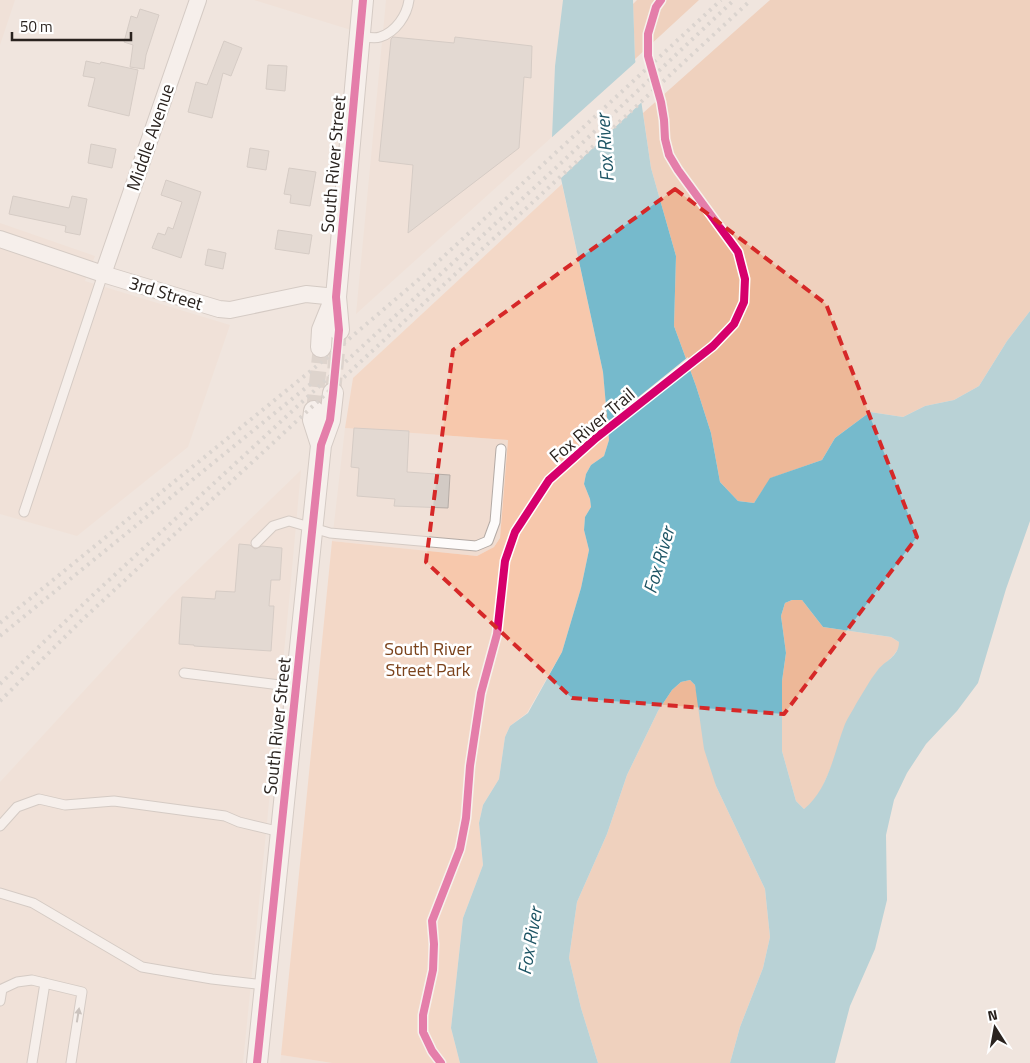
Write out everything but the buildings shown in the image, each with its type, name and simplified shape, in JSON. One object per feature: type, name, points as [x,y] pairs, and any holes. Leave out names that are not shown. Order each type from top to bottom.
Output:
[{"type":"street","name":"Middle Avenue","points":[[103,274],[198,0]]},
{"type":"street","name":"South River Street","points":[[339,330],[336,296],[363,0]]},
{"type":"street","name":"3rd Street","points":[[0,239],[103,274],[220,309],[230,310],[306,294],[336,296]]},
{"type":"street","name":"South River Street","points":[[320,347],[322,330],[336,296]]},
{"type":"street","name":"South River Street","points":[[258,1063],[321,445],[330,420],[333,393]]},
{"type":"street","name":"South River Street","points":[[314,411],[313,420],[321,445]]},
{"type":"lane","points":[[359,36],[378,38],[386,34],[402,20],[408,10],[409,0]]},
{"type":"lane","points":[[24,512],[103,274]]},
{"type":"lane","points":[[256,543],[273,526],[289,522],[330,533],[476,546],[488,541],[494,522],[501,449]]},
{"type":"lane","points":[[184,673],[296,687]]},
{"type":"lane","points":[[0,826],[17,806],[39,799],[66,805],[114,801],[216,814],[281,832]]},
{"type":"lane","points":[[0,893],[33,903],[142,968],[266,985]]},
{"type":"lane","points":[[0,1001],[2,989],[17,982],[32,980],[82,992],[71,1063]]},
{"type":"lane","points":[[32,1063],[45,983]]},
{"type":"highlighted area","points":[[675,189],[826,304],[917,537],[784,714],[572,698],[426,562],[453,350]]},
{"type":"shaded area","points":[[0,0],[15,0],[0,45]]},
{"type":"shaded area","points":[[254,0],[353,0],[351,30]]},
{"type":"shaded area","points":[[386,0],[563,0],[555,66],[552,137],[356,314]]},
{"type":"shaded area","points":[[637,0],[699,0],[635,59],[633,4]]},
{"type":"shaded area","points":[[770,0],[1030,0],[1030,311],[1007,341],[979,386],[954,400],[925,406],[903,417],[870,412],[835,438],[822,460],[771,478],[754,503],[738,501],[720,482],[711,433],[674,326],[676,256],[651,168],[643,113]]},
{"type":"shaded area","points":[[0,223],[95,256],[85,281],[230,325],[188,447],[77,536],[0,514]]},
{"type":"shaded area","points":[[345,428],[508,440],[500,538],[494,547],[477,556],[332,541]]},
{"type":"shaded area","points":[[301,470],[243,1063],[0,1063],[0,782],[172,595]]},
{"type":"shaded area","points":[[792,600],[802,600],[823,627],[891,637],[899,642],[899,648],[878,670],[867,687],[821,790],[811,804],[804,809],[796,801],[782,751],[782,681],[786,653],[781,616],[785,603]]},
{"type":"shaded area","points":[[690,680],[695,685],[716,786],[765,889],[770,937],[763,968],[740,1027],[730,1063],[598,1063],[581,1008],[569,958],[577,902],[607,834],[627,775],[658,711],[672,690],[681,682]]},
{"type":"shaded area","points":[[281,1055],[332,1063],[280,1063]]},
{"type":"green space","name":"South River Street Park","points":[[562,184],[603,372],[609,440],[604,456],[591,465],[586,474],[584,484],[591,507],[585,517],[584,530],[589,550],[581,588],[562,652],[527,713],[510,726],[505,737],[499,779],[483,805],[479,823],[483,865],[463,918],[451,1028],[460,1063],[332,1063],[281,1055],[332,541],[477,556],[494,547],[500,538],[508,440],[345,428],[353,378]]},
{"type":"water","name":"Fox River","points":[[563,0],[633,0],[635,59],[651,168],[676,256],[674,326],[711,433],[720,482],[738,501],[754,503],[770,478],[822,460],[835,438],[870,412],[903,417],[925,406],[954,400],[979,386],[1007,341],[1030,311],[1030,521],[1006,589],[978,683],[957,711],[926,744],[907,773],[894,800],[886,835],[887,900],[875,949],[850,1006],[835,1063],[730,1063],[740,1027],[763,968],[770,937],[765,889],[716,786],[704,749],[695,685],[690,680],[681,682],[672,690],[658,711],[627,775],[607,834],[577,902],[569,958],[581,1008],[598,1063],[460,1063],[451,1028],[463,918],[483,865],[479,823],[483,805],[499,779],[505,737],[510,726],[528,713],[562,652],[581,588],[589,550],[584,530],[585,517],[591,507],[584,484],[586,474],[591,465],[604,456],[609,440],[603,372],[552,137],[555,66]],"holes":[[[792,600],[802,600],[823,627],[891,637],[899,642],[897,651],[874,675],[849,716],[825,781],[812,801],[804,809],[796,801],[782,751],[782,681],[786,653],[781,616],[785,603]]]},
{"type":"pier","points":[[638,60],[643,101],[559,180],[550,139]]},
{"type":"pier","points":[[688,357],[692,367],[606,436],[605,424]]},
{"type":"tunnel","points":[[333,393],[339,330]]},
{"type":"tunnel","points":[[314,411],[321,347]]},
{"type":"railway","points":[[0,623],[329,356],[417,281],[721,0]]},
{"type":"railway","points":[[0,684],[95,593],[560,164],[734,0]]},
{"type":"railway","points":[[0,701],[82,620],[751,0]]},
{"type":"railway","points":[[0,636],[313,382]]},
{"type":"cycle path","points":[[257,1063],[321,445],[330,420],[333,393],[339,330],[336,297],[363,0]]},
{"type":"cycle path","name":"Fox River Trail","points":[[441,1063],[432,1051],[423,1032],[423,1015],[433,970],[434,944],[432,921],[460,849],[466,818],[470,766],[481,693],[497,634],[505,561],[515,532],[549,480],[596,438],[713,346],[734,324],[744,302],[745,279],[738,252],[669,155],[665,139],[661,102],[648,56],[648,34],[656,7],[661,0]]}]
